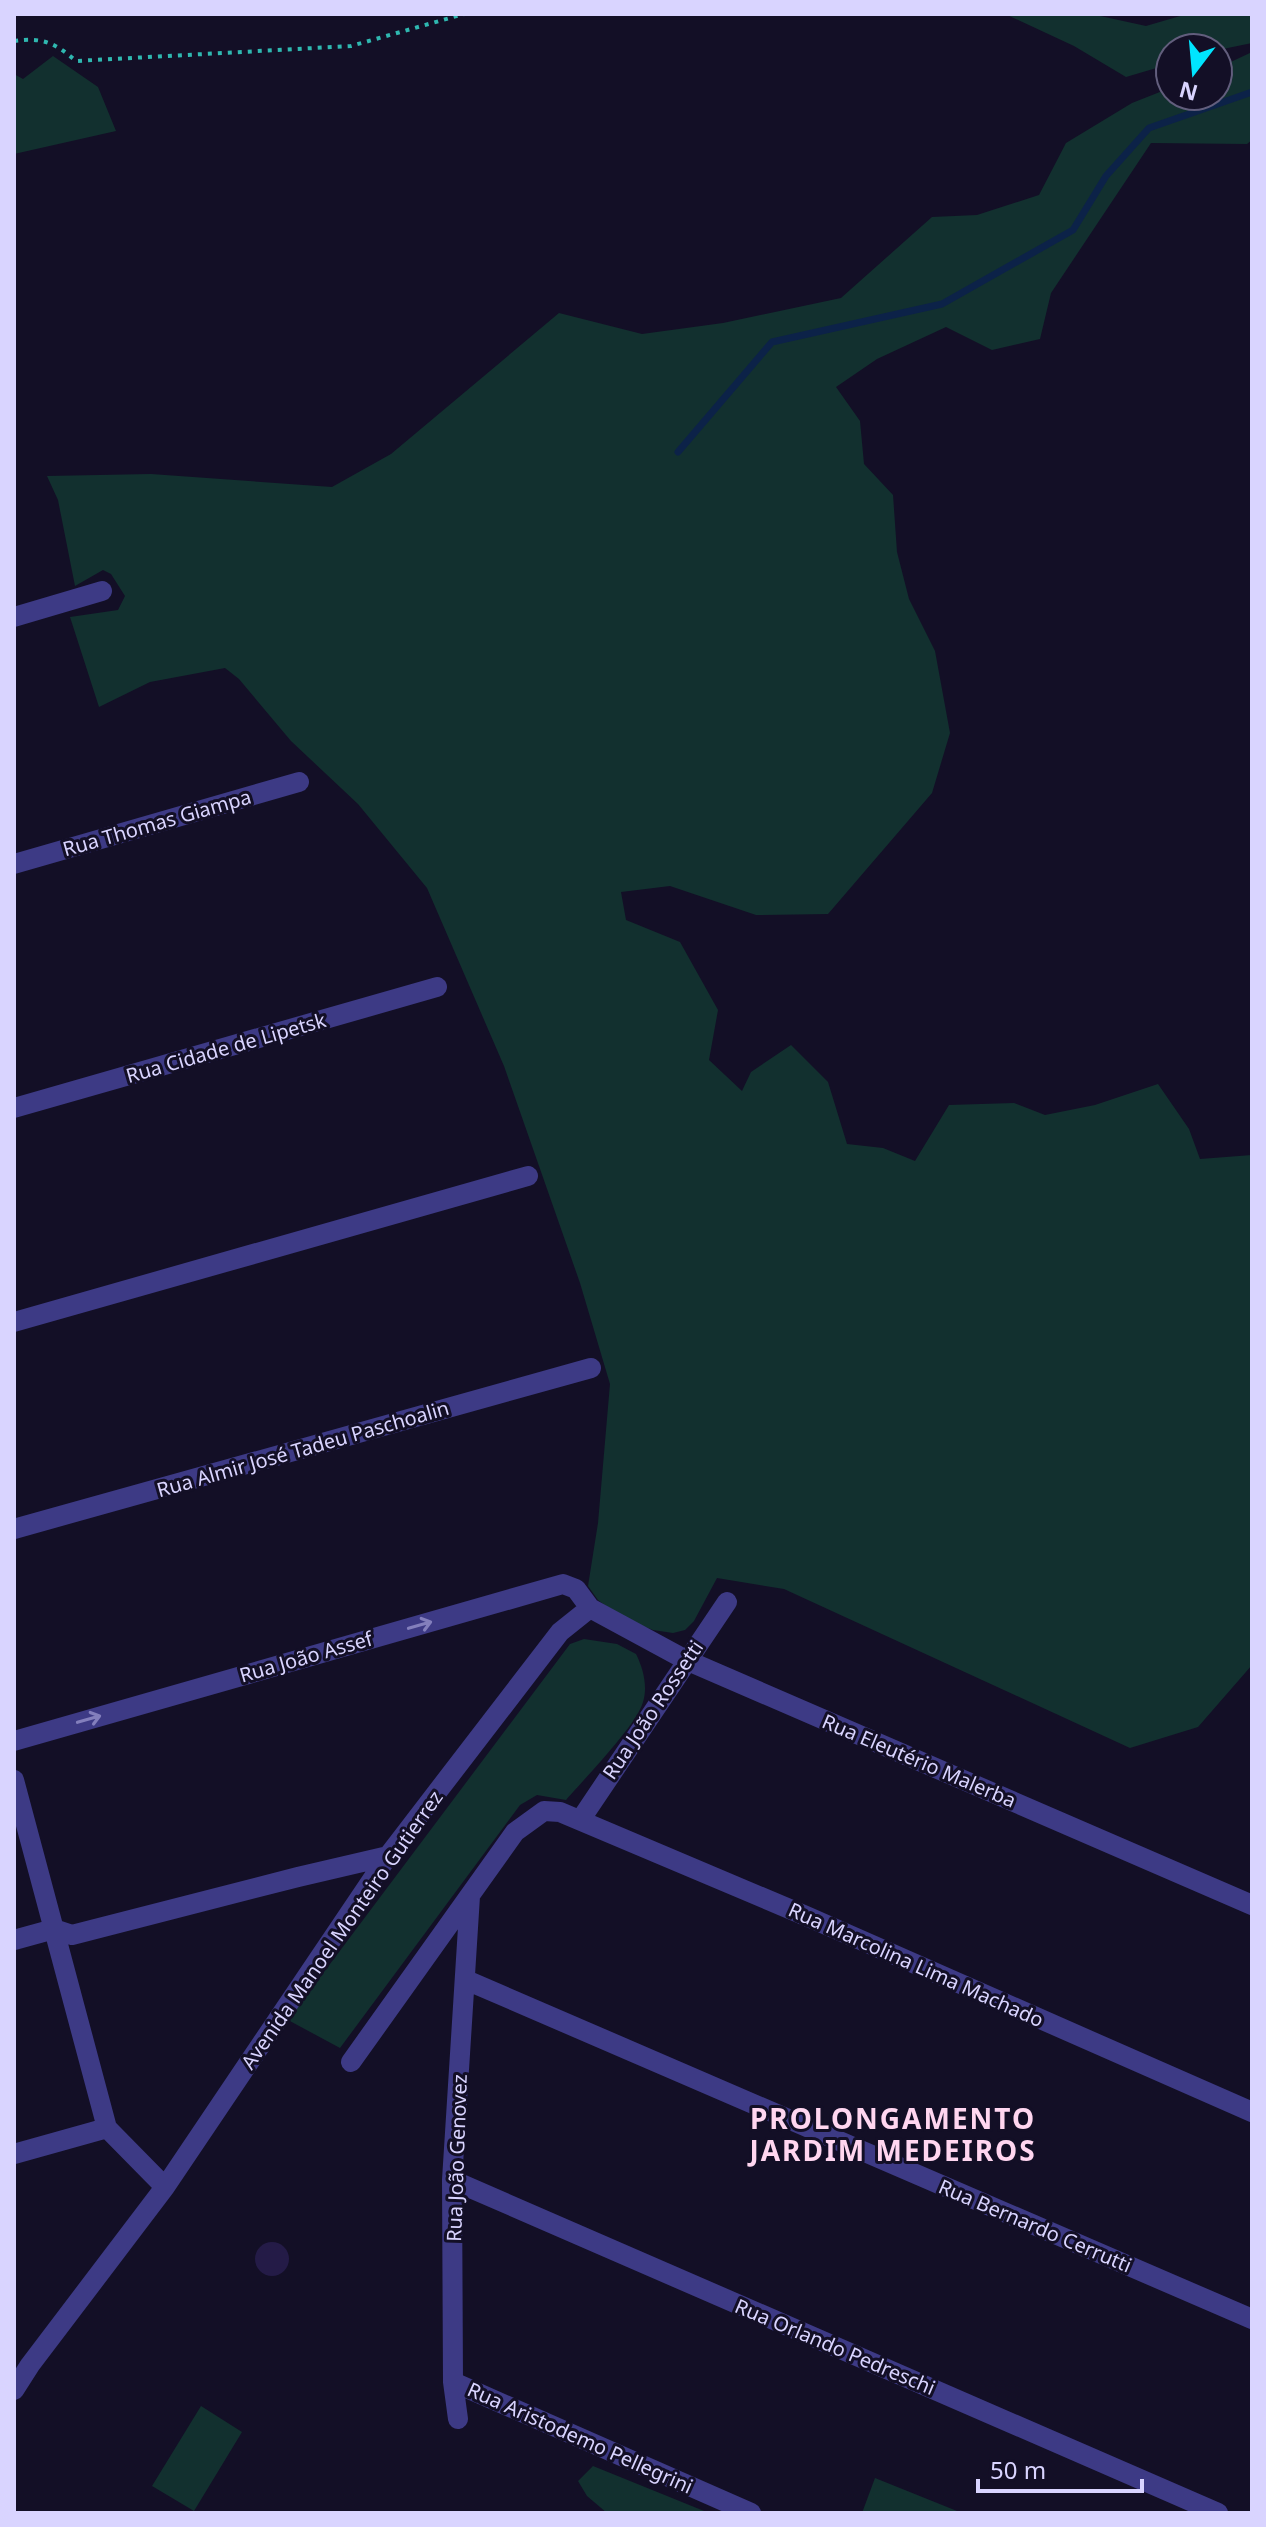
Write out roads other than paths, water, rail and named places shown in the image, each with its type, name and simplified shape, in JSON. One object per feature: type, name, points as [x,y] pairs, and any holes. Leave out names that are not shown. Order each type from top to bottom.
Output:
[{"type":"street","points":[[14,617],[102,591]]},
{"type":"street","name":"Rua Thomas Giampa","points":[[14,864],[299,782]]},
{"type":"street","name":"Rua Cidade de Lipetsk","points":[[14,1108],[437,987]]},
{"type":"street","points":[[14,1322],[528,1176]]},
{"type":"street","name":"Rua Almir José Tadeu Paschoalin","points":[[14,1529],[591,1368]]},
{"type":"street","name":"Rua João Assef","points":[[14,1741],[563,1584],[576,1589],[590,1608]]},
{"type":"street","name":"Rua João Rossetti","points":[[581,1819],[727,1602]]},
{"type":"street","name":"Rua Eleutério Malerba","points":[[590,1608],[686,1660],[1252,1905]]},
{"type":"street","name":"Avenida Manoel Monteiro Gutierrez","points":[[14,2390],[22,2367],[165,2187],[388,1856],[560,1632],[590,1608]]},
{"type":"street","points":[[14,1780],[107,2128],[165,2187]]},
{"type":"street","name":"Rua Marcolina Lima Machado","points":[[351,2062],[515,1832],[544,1811],[560,1812],[581,1819],[1252,2112]]},
{"type":"street","points":[[14,1940],[54,1929],[72,1935],[388,1856]]},
{"type":"street","name":"Rua João Genovez","points":[[458,2419],[453,2382],[452,2180],[470,1896]]},
{"type":"street","name":"Rua Bernardo Cerrutti","points":[[466,1980],[1252,2319]]},
{"type":"street","points":[[14,2154],[107,2128]]},
{"type":"street","name":"Rua Orlando Pedreschi","points":[[452,2180],[1218,2513]]},
{"type":"street","name":"Rua Aristodemo Pellegrini","points":[[453,2382],[751,2513]]},
{"type":"waterway","points":[[678,452],[772,342],[942,304],[1073,230],[1106,176],[1149,128],[1252,92]]},
{"type":"district","name":"PROLONGAMENTO JARDIM MEDEIROS","points":[[893,2135]]}]
